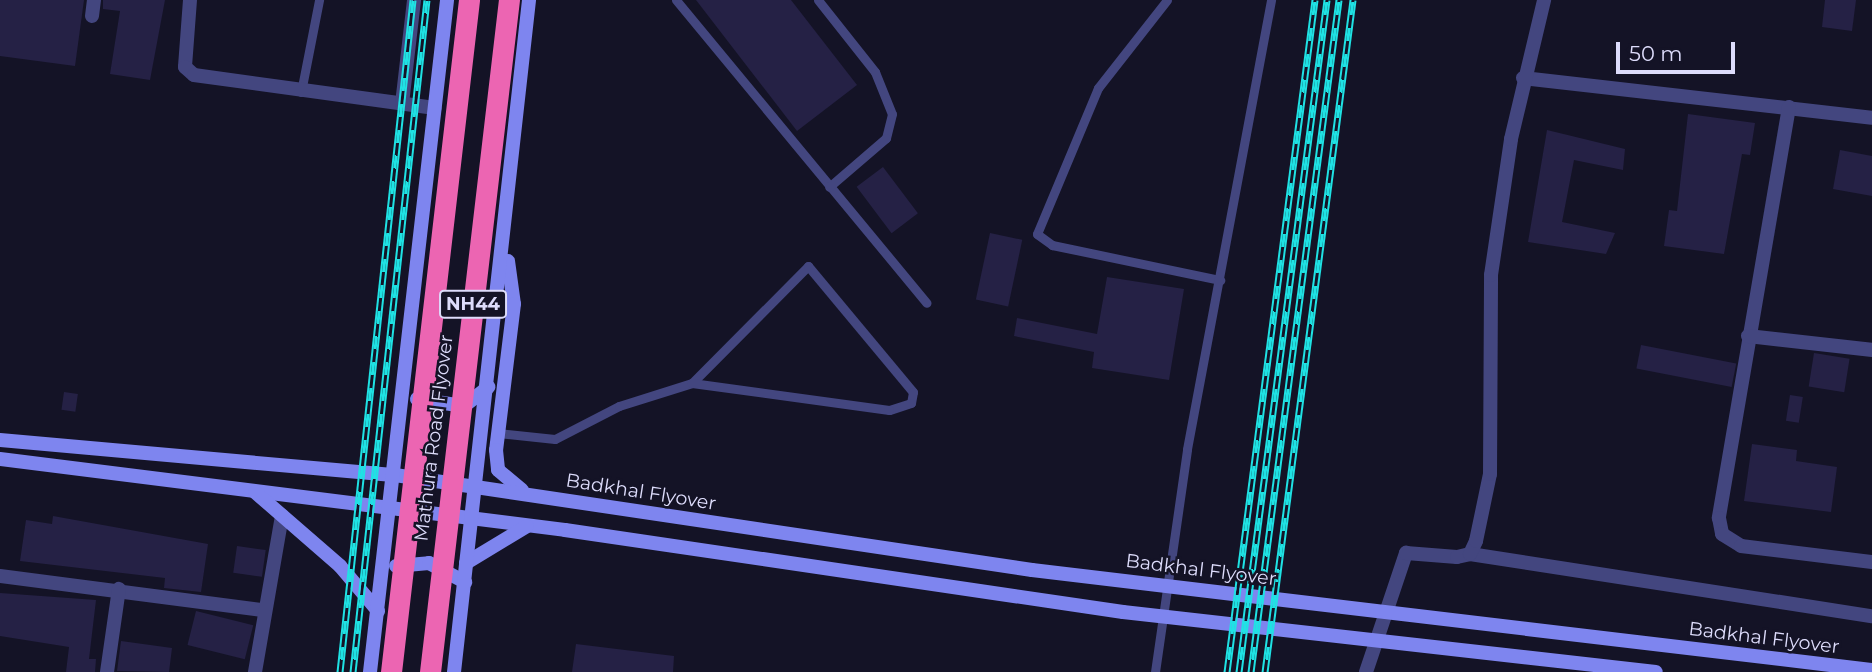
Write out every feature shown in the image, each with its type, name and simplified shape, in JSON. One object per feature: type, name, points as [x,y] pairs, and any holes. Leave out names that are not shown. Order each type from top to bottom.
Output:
[{"type":"highway","name":"Mathura Road Flyover","points":[[391,672],[470,0]]},
{"type":"highway","name":"Mathura Road Flyover","points":[[429,672],[509,0]]},
{"type":"main road","points":[[370,672],[406,385],[447,0]]},
{"type":"main road","points":[[454,672],[506,239],[529,0]]},
{"type":"main road","points":[[506,239],[514,304],[498,433],[498,470],[528,494]]},
{"type":"main road","points":[[406,385],[416,398],[446,406],[472,403],[488,387]]},
{"type":"main road","name":"Badkhal Flyover","points":[[0,440],[395,475],[1032,570],[1872,670]]},
{"type":"main road","points":[[0,459],[565,530],[1123,612],[1657,672]]},
{"type":"main road","points":[[254,491],[282,515],[378,611]]},
{"type":"main road","points":[[466,563],[528,526]]},
{"type":"main road","points":[[383,573],[429,563],[465,582]]},
{"type":"street","points":[[92,16],[94,0]]},
{"type":"street","points":[[190,0],[185,67],[194,75],[301,92],[435,108]]},
{"type":"street","points":[[402,104],[414,0]]},
{"type":"street","points":[[1470,554],[1490,474],[1491,275],[1523,78],[1544,0]]},
{"type":"street","points":[[1523,78],[1872,118]]},
{"type":"street","points":[[1789,107],[1748,337],[1722,534],[1741,546],[1872,562]]},
{"type":"street","points":[[1748,337],[1872,350]]},
{"type":"street","points":[[255,672],[263,610],[282,515]]},
{"type":"street","points":[[1366,672],[1406,553],[1470,554],[1872,616]]},
{"type":"street","points":[[0,576],[118,589],[263,610]]},
{"type":"street","points":[[107,672],[118,589]]},
{"type":"lane","points":[[301,92],[319,0]]},
{"type":"lane","points":[[676,0],[927,303]]},
{"type":"lane","points":[[818,0],[875,72],[892,114],[886,138],[829,187]]},
{"type":"lane","points":[[1167,0],[1098,88],[1037,234],[1052,245],[1220,280]]},
{"type":"lane","points":[[1155,672],[1187,449],[1271,0]]},
{"type":"lane","points":[[498,433],[555,439],[619,406],[692,383],[889,410],[911,403],[913,392],[808,266],[692,383]]},
{"type":"building","points":[[0,0],[84,0],[75,66],[0,56]]},
{"type":"building","points":[[103,0],[165,0],[150,80],[110,74],[120,11],[103,9]]},
{"type":"building","points":[[696,0],[791,0],[857,85],[797,131]]},
{"type":"building","points":[[1825,0],[1856,0],[1852,31],[1822,27]]},
{"type":"building","points":[[1688,114],[1755,123],[1750,155],[1742,154],[1724,254],[1664,246],[1669,210],[1677,211]]},
{"type":"building","points":[[1547,130],[1625,149],[1623,170],[1574,160],[1562,222],[1615,233],[1606,254],[1528,242]]},
{"type":"building","points":[[1840,150],[1872,156],[1872,196],[1833,189]]},
{"type":"building","points":[[883,167],[918,213],[892,233],[857,187]]},
{"type":"building","points":[[990,233],[1022,240],[1008,306],[976,300]]},
{"type":"building","points":[[1107,277],[1184,289],[1169,380],[1092,368],[1094,352],[1014,336],[1017,318],[1097,334]]},
{"type":"building","points":[[1641,345],[1736,364],[1732,387],[1636,369]]},
{"type":"building","points":[[1814,353],[1850,359],[1844,392],[1809,387]]},
{"type":"building","points":[[64,392],[78,394],[75,412],[61,410]]},
{"type":"building","points":[[1790,395],[1803,397],[1799,423],[1786,421]]},
{"type":"building","points":[[1752,444],[1797,450],[1796,461],[1837,467],[1831,512],[1744,501]]},
{"type":"building","points":[[53,516],[208,544],[201,592],[164,588],[165,578],[20,561],[26,520],[52,524]]},
{"type":"building","points":[[237,546],[266,550],[262,577],[233,573]]},
{"type":"building","points":[[0,593],[96,600],[89,659],[96,659],[95,672],[66,672],[69,647],[0,636]]},
{"type":"building","points":[[196,611],[253,625],[245,659],[188,645]]},
{"type":"building","points":[[121,641],[172,648],[169,672],[117,671]]},
{"type":"building","points":[[576,644],[674,656],[673,672],[572,672]]},
{"type":"railway","points":[[340,672],[413,0]]},
{"type":"railway","points":[[353,672],[427,0]]},
{"type":"railway","points":[[1227,672],[1315,0]]},
{"type":"railway","points":[[1239,672],[1327,0]]},
{"type":"railway","points":[[1251,672],[1339,0]]},
{"type":"railway","points":[[1265,672],[1353,0]]}]
